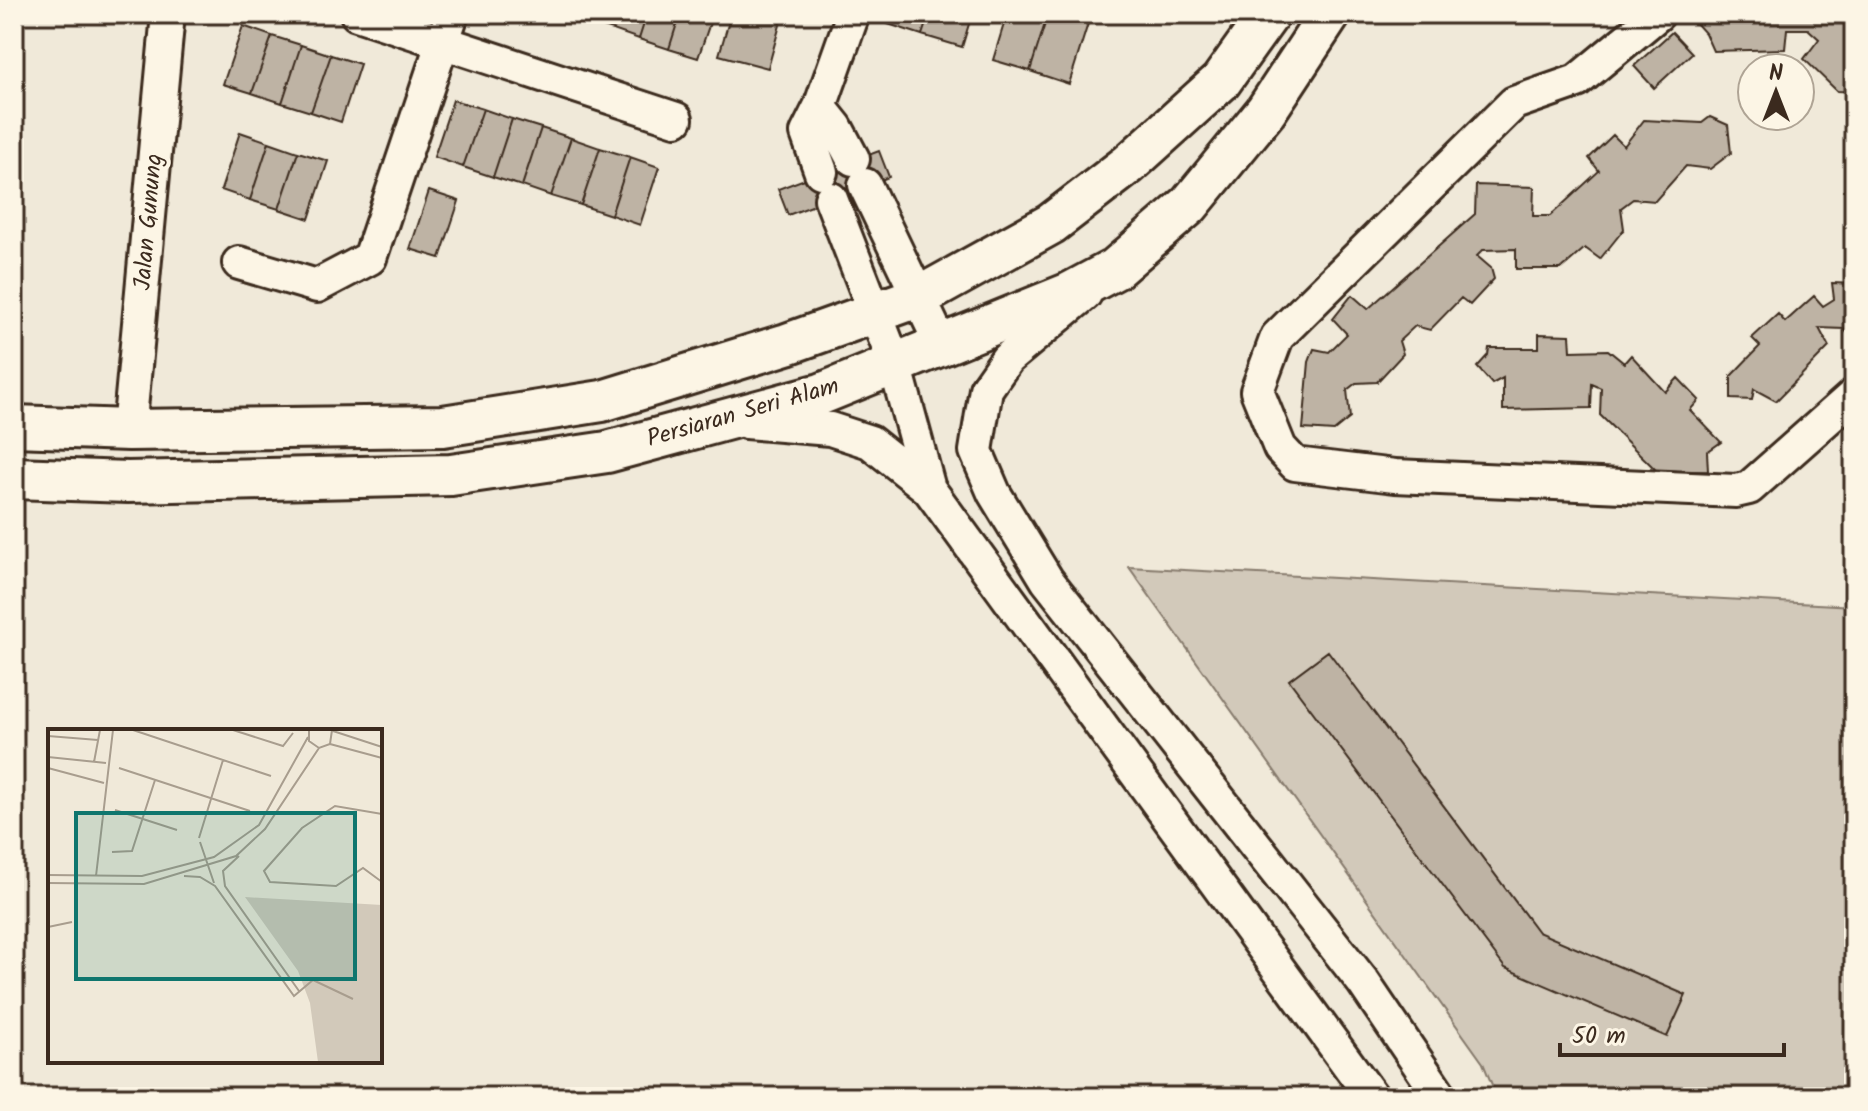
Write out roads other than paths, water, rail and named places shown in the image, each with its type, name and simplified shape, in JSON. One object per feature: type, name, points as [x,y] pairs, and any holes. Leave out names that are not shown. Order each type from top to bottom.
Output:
[{"type":"main road","points":[[14,426],[129,430],[443,426],[602,401],[873,314],[921,296],[1051,224],[1129,164],[1221,81],[1269,14]]},
{"type":"main road","name":"Persiaran Seri Alam","points":[[14,478],[128,482],[451,475],[607,452],[821,394],[1070,293],[1115,269],[1189,205],[1266,111],[1330,14]]},
{"type":"street","name":"Jalan Gunung","points":[[129,430],[168,14]]},
{"type":"street","points":[[357,14],[447,28],[676,119]]},
{"type":"street","points":[[853,14],[820,107],[807,133],[873,314],[895,364],[929,489]]},
{"type":"street","points":[[1658,14],[1577,81],[1514,103],[1277,337],[1257,391],[1280,448],[1295,464],[1395,476],[1736,491],[1749,488],[1854,395]]},
{"type":"street","points":[[239,263],[317,286],[370,258],[447,28]]},
{"type":"street","points":[[820,107],[836,127],[921,296],[942,346]]},
{"type":"street","points":[[830,195],[864,182]]},
{"type":"street","points":[[1115,269],[1007,359],[986,389],[976,451],[994,493],[1047,580],[1363,982],[1441,1097]]},
{"type":"street","points":[[719,421],[788,423],[844,433],[870,442],[929,489],[1372,1097]]}]
